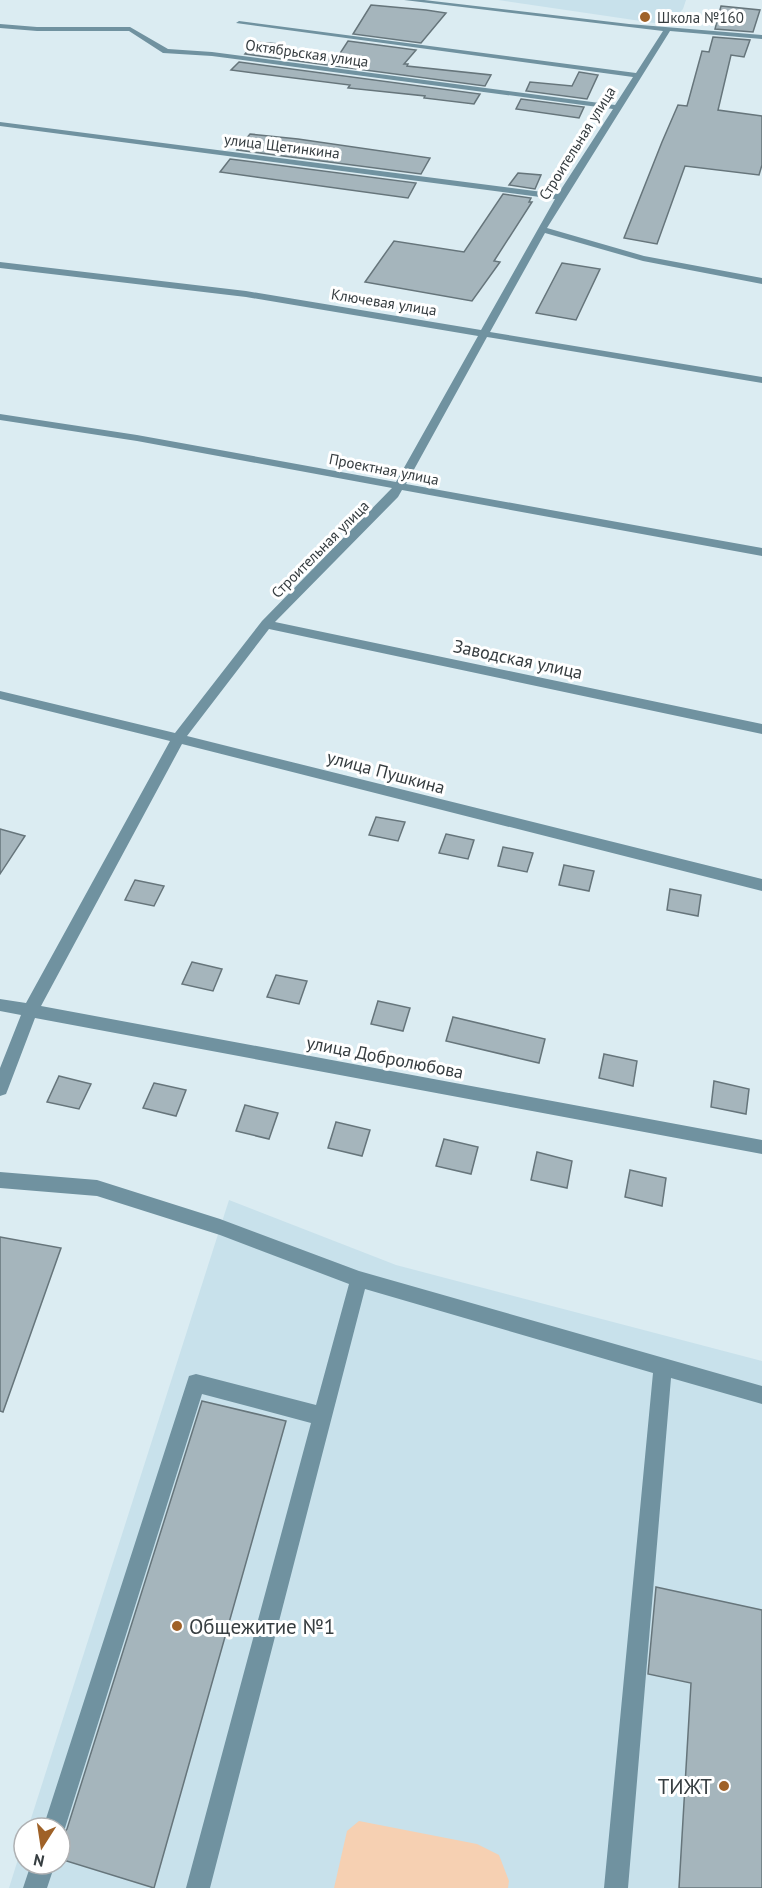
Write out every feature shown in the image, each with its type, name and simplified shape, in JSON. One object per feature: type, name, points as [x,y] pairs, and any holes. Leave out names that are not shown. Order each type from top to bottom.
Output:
[{"type":"street","points":[[407,0],[667,30],[762,37]]},
{"type":"street","points":[[239,23],[637,75]]},
{"type":"street","name":"Октябрьская улица","points":[[0,26],[37,29],[130,29],[166,51],[212,54],[615,107]]},
{"type":"street","name":"Строительная улица","points":[[0,1089],[30,1011],[179,737],[266,624],[394,495],[560,197],[615,107],[667,30]]},
{"type":"street","name":"улица Щетинкина","points":[[0,124],[560,197]]},
{"type":"street","points":[[542,229],[643,258],[762,281]]},
{"type":"street","points":[[0,279],[5,266]]},
{"type":"street","name":"Ключевая улица","points":[[5,266],[246,294],[762,380]]},
{"type":"street","name":"Проектная улица","points":[[0,417],[137,438],[762,552]]},
{"type":"street","name":"Заводская улица","points":[[266,624],[762,729]]},
{"type":"street","name":"улица Пушкина","points":[[0,695],[179,737],[509,823],[762,885]]},
{"type":"street","name":"улица Добролюбова","points":[[0,1005],[762,1147]]},
{"type":"street","points":[[0,1180],[97,1188],[220,1227],[359,1279],[762,1395]]},
{"type":"street","points":[[198,1888],[359,1279]]},
{"type":"street","points":[[616,1888],[663,1366]]},
{"type":"street","points":[[58,1816],[196,1383],[323,1416]]},
{"type":"shaded area","name":"Школа №160","points":[[498,0],[686,0],[683,9],[668,25]]},
{"type":"shaded area","points":[[229,1200],[396,1265],[762,1361],[762,1888],[9,1888],[13,1876],[72,1876],[72,1816],[32,1816]]},
{"type":"shaded area","points":[[359,1821],[477,1844],[499,1855],[509,1881],[508,1888],[334,1888],[347,1831]]},
{"type":"building","points":[[371,5],[446,13],[421,43],[353,34]]},
{"type":"building","points":[[721,6],[760,10],[753,32],[715,29]]},
{"type":"building","points":[[713,37],[750,40],[744,57],[731,55],[718,110],[762,116],[762,165],[759,175],[685,166],[657,244],[624,238],[678,105],[687,106],[702,51],[709,52]]},
{"type":"building","points":[[348,41],[416,50],[404,64],[408,64],[407,66],[491,75],[485,86],[245,54],[256,42],[278,44],[275,48],[339,55]]},
{"type":"building","points":[[239,62],[480,94],[474,104],[348,88],[350,85],[231,70]]},
{"type":"building","points":[[579,72],[598,75],[587,99],[526,91],[530,82],[572,86]]},
{"type":"building","points":[[521,99],[584,107],[579,118],[516,109]]},
{"type":"building","points":[[250,134],[430,158],[421,174],[237,150]]},
{"type":"building","points":[[230,159],[416,183],[408,198],[220,172]]},
{"type":"building","points":[[518,173],[541,175],[535,189],[509,185]]},
{"type":"building","points":[[503,194],[531,198],[529,202],[532,202],[494,261],[500,262],[472,301],[365,282],[394,241],[464,252]]},
{"type":"building","points":[[562,263],[600,269],[576,320],[536,313]]},
{"type":"building","points":[[376,817],[405,822],[398,841],[369,835]]},
{"type":"building","points":[[0,829],[25,836],[0,874]]},
{"type":"building","points":[[446,834],[474,840],[468,859],[439,853]]},
{"type":"building","points":[[503,847],[533,853],[527,872],[498,866]]},
{"type":"building","points":[[564,865],[594,871],[589,891],[559,885]]},
{"type":"building","points":[[135,880],[164,886],[154,906],[125,900]]},
{"type":"building","points":[[670,889],[701,895],[698,916],[667,910]]},
{"type":"building","points":[[192,962],[222,969],[213,991],[182,984]]},
{"type":"building","points":[[276,975],[307,981],[299,1004],[267,997]]},
{"type":"building","points":[[378,1001],[410,1008],[403,1031],[371,1024]]},
{"type":"building","points":[[453,1017],[545,1039],[539,1063],[446,1041]]},
{"type":"building","points":[[604,1054],[637,1061],[633,1086],[599,1078]]},
{"type":"building","points":[[59,1076],[91,1084],[79,1109],[47,1102]]},
{"type":"building","points":[[714,1081],[749,1089],[746,1114],[711,1107]]},
{"type":"building","points":[[154,1083],[186,1090],[176,1116],[143,1108]]},
{"type":"building","points":[[245,1105],[278,1113],[269,1139],[236,1131]]},
{"type":"building","points":[[336,1122],[370,1130],[362,1156],[328,1148]]},
{"type":"building","points":[[444,1139],[478,1147],[471,1174],[436,1166]]},
{"type":"building","points":[[537,1152],[572,1161],[567,1188],[531,1180]]},
{"type":"building","points":[[630,1170],[666,1178],[662,1206],[625,1197]]},
{"type":"building","points":[[0,1237],[61,1248],[3,1412],[0,1411]]},
{"type":"building","name":"Общежитие №1","points":[[202,1401],[286,1421],[154,1888],[72,1863],[71,1816]]},
{"type":"building","name":"ТИЖТ","points":[[656,1587],[762,1610],[762,1888],[679,1888],[691,1683],[648,1674]]},
{"type":"place","name":"Школа №160","points":[[645,17]]},
{"type":"place","name":"Общежитие №1","points":[[177,1626]]},
{"type":"place","name":"ТИЖТ","points":[[724,1786]]}]
